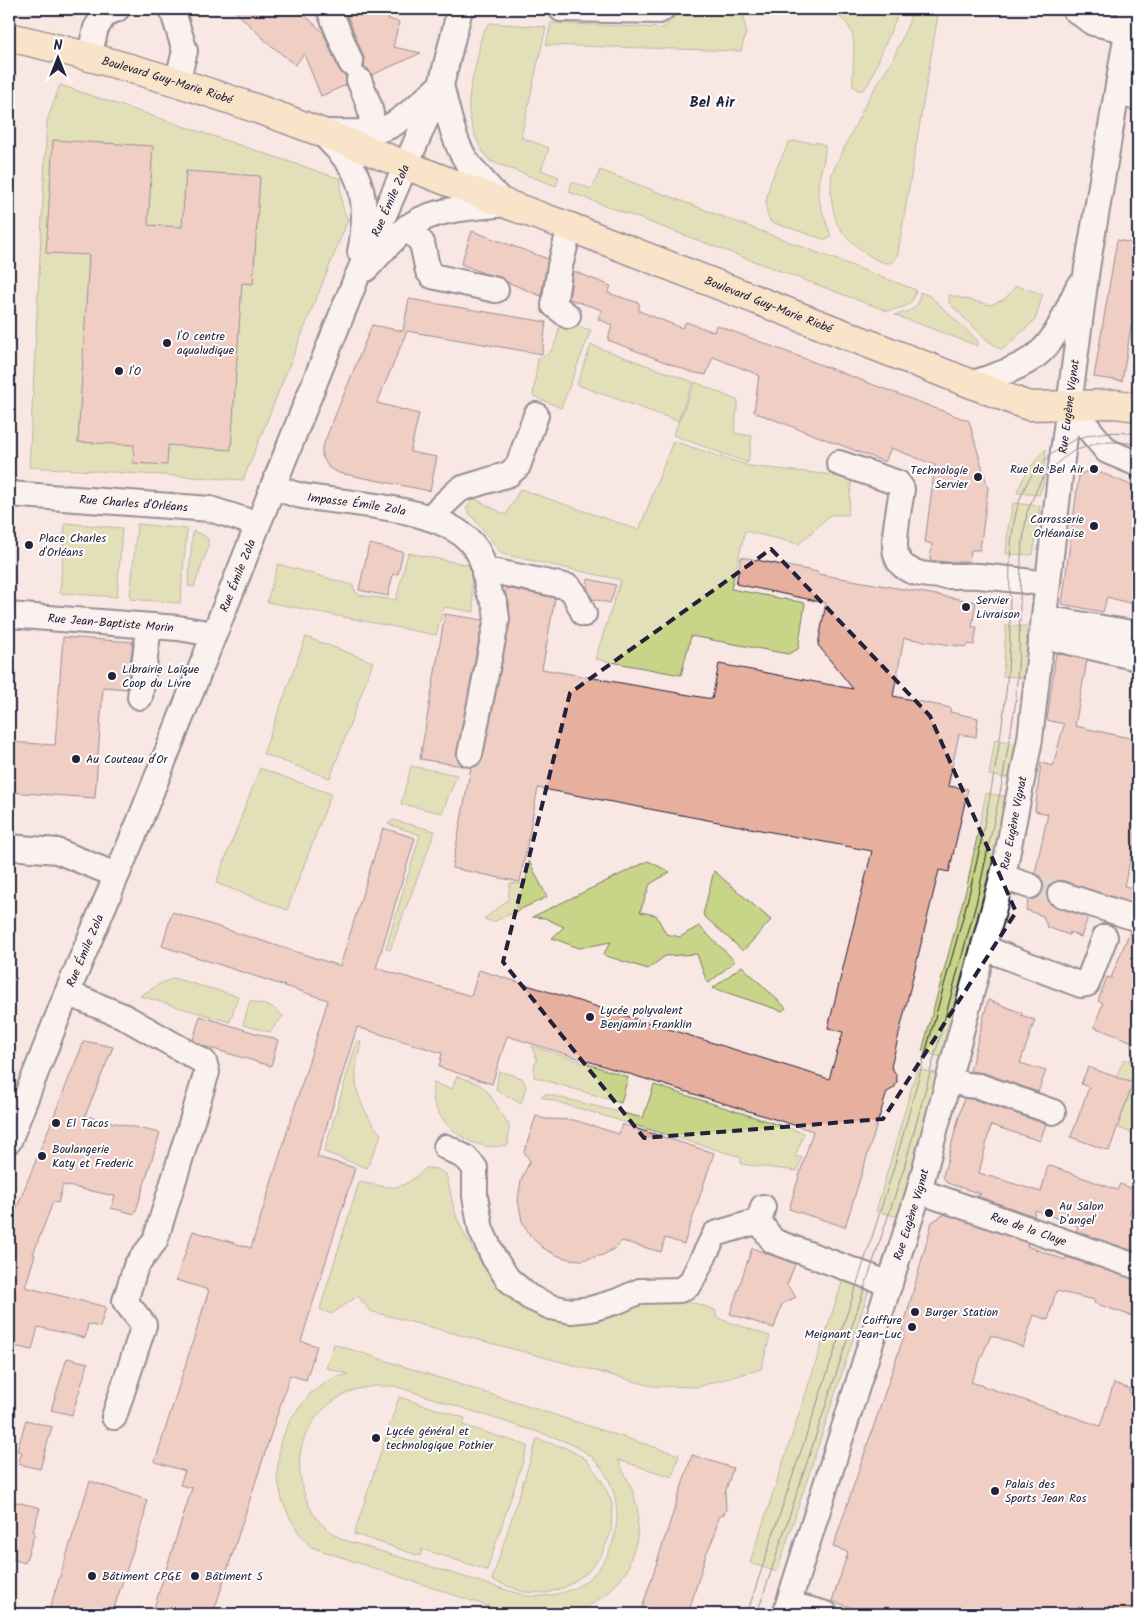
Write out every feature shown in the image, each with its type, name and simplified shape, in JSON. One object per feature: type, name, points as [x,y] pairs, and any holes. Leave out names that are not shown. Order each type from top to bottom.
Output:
[{"type":"main road","name":"Boulevard Guy-Marie Riobé","points":[[9,37],[89,56],[177,82],[322,132],[368,140],[406,166],[570,227],[1030,406],[1115,404],[1138,407]]},
{"type":"street","points":[[89,56],[96,28],[105,14],[117,9]]},
{"type":"street","points":[[172,9],[185,50],[177,82]]},
{"type":"street","points":[[329,9],[371,110],[368,140]]},
{"type":"street","name":"Rue Émile Zola","points":[[9,1141],[67,993],[138,825],[356,279],[441,85],[460,9]]},
{"type":"street","points":[[561,9],[658,11],[662,9]]},
{"type":"street","points":[[1074,9],[1093,23],[1129,18]]},
{"type":"street","name":"Rue Eugène Vignat","points":[[787,1609],[919,1191],[1003,878],[1030,739],[1087,268],[1127,96],[1129,18]]},
{"type":"street","points":[[368,140],[414,109],[441,85],[448,114],[464,156],[504,204]]},
{"type":"street","points":[[322,132],[345,157],[359,182],[364,204],[364,235],[356,279]]},
{"type":"street","points":[[356,279],[407,227],[425,217],[451,211],[504,204]]},
{"type":"street","points":[[407,227],[422,243],[428,271],[432,276],[496,290]]},
{"type":"street","points":[[568,316],[554,305],[560,266],[570,227]]},
{"type":"street","points":[[971,384],[1011,369],[1038,354],[1056,332],[1087,268]]},
{"type":"street","points":[[1069,405],[1107,451],[1138,464]]},
{"type":"street","points":[[435,520],[460,489],[510,474],[518,466],[536,415]]},
{"type":"street","points":[[839,463],[898,483],[902,489],[895,544],[896,555],[900,562],[915,572],[944,577],[974,576],[1045,610],[1138,634]]},
{"type":"street","name":"Impasse Émile Zola","points":[[273,486],[300,496],[406,512],[435,520],[456,529],[477,550],[489,592],[495,605],[497,619],[470,754]]},
{"type":"street","name":"Rue Charles d'Orléans","points":[[9,494],[210,509],[257,524]]},
{"type":"street","points":[[484,573],[497,572],[569,587],[584,614]]},
{"type":"street","points":[[1045,610],[1057,639],[1138,658]]},
{"type":"street","name":"Rue Jean-Baptiste Morin","points":[[9,615],[178,628],[214,634]]},
{"type":"street","points":[[140,697],[149,626]]},
{"type":"street","points":[[9,847],[57,851],[116,875]]},
{"type":"street","points":[[1003,878],[1030,886]]},
{"type":"street","points":[[1060,894],[1138,919]]},
{"type":"street","points":[[984,948],[1081,986],[1087,984],[1105,937]]},
{"type":"street","points":[[67,993],[123,1016],[204,1062],[207,1072],[156,1241],[136,1266],[125,1301],[144,1325],[114,1417]]},
{"type":"street","points":[[948,1080],[979,1086],[1053,1112]]},
{"type":"street","points":[[446,1147],[466,1158],[475,1168],[474,1196],[481,1230],[494,1258],[508,1279],[529,1297],[551,1307],[571,1311],[591,1309],[618,1301],[640,1291],[680,1290],[690,1284],[715,1234],[761,1213],[773,1242],[890,1284]]},
{"type":"street","name":"Rue de la Claye","points":[[919,1191],[1138,1268]]},
{"type":"street","points":[[787,1609],[826,1614]]},
{"type":"highlighted area","points":[[771,549],[930,716],[1016,912],[883,1119],[644,1138],[503,962],[570,693]]},
{"type":"green space","points":[[680,9],[743,9],[746,32],[741,51],[546,45],[551,23],[663,28],[679,13]]},
{"type":"green space","points":[[821,9],[900,9],[869,83],[863,90],[858,90],[853,86],[854,49],[850,30],[845,21]]},
{"type":"green space","points":[[912,9],[939,9],[898,253],[896,259],[889,263],[875,259],[867,254],[852,242],[840,228],[832,205],[831,179],[832,173],[867,101],[894,57],[909,22]]},
{"type":"green space","points":[[490,23],[546,27],[521,137],[549,148],[541,170],[559,177],[556,186],[490,161],[477,141],[471,124],[469,108],[471,83],[481,38]]},
{"type":"green space","name":"l'O centre aqualudique","points":[[60,85],[341,179],[342,200],[348,220],[243,480],[29,467],[47,121]]},
{"type":"green space","points":[[789,142],[820,143],[825,146],[818,193],[831,237],[827,239],[771,222],[767,213],[766,203],[775,171]]},
{"type":"green space","points":[[600,170],[916,290],[914,296],[906,306],[887,311],[569,192],[572,182],[592,189]]},
{"type":"green space","points":[[1016,286],[1043,294],[1035,320],[1002,350],[988,341],[949,303],[949,295],[990,305],[1005,299]]},
{"type":"green space","points":[[920,292],[930,296],[978,341],[978,346],[895,315],[913,309],[918,303]]},
{"type":"green space","points":[[560,322],[591,330],[561,408],[533,396],[538,358],[549,353],[552,349]]},
{"type":"green space","points":[[591,345],[693,382],[678,421],[577,385]]},
{"type":"green space","points":[[695,382],[738,401],[734,433],[752,436],[748,463],[673,435]]},
{"type":"green space","points":[[673,441],[749,466],[852,477],[848,515],[830,515],[799,544],[745,531],[731,589],[805,603],[798,649],[788,654],[691,636],[681,675],[595,659],[621,580],[502,554],[466,509],[473,498],[506,515],[520,489],[639,530]]},
{"type":"green space","points":[[1046,449],[1043,485],[1039,495],[1017,493],[1029,470]]},
{"type":"green space","points":[[1013,503],[1040,506],[1033,555],[1006,554],[1008,528]]},
{"type":"green space","points":[[65,523],[122,528],[117,597],[60,593]]},
{"type":"green space","points":[[137,524],[187,529],[180,603],[130,599]]},
{"type":"green space","points":[[193,531],[208,539],[208,548],[194,587],[188,586]]},
{"type":"green space","points":[[408,553],[470,565],[474,612],[444,607],[436,635],[267,602],[278,564],[352,585],[358,595],[396,600]]},
{"type":"green space","points":[[1006,626],[1027,626],[1026,678],[1003,676]]},
{"type":"green space","points":[[306,637],[373,662],[330,778],[263,754]]},
{"type":"green space","points":[[995,739],[1017,744],[1011,779],[989,775]]},
{"type":"green space","points":[[411,766],[457,775],[442,813],[401,804]]},
{"type":"green space","points":[[260,768],[331,794],[287,910],[216,883]]},
{"type":"green space","points":[[986,793],[1008,797],[987,892],[944,1055],[940,1057],[922,1051],[967,886]]},
{"type":"green space","points":[[393,820],[435,831],[390,950],[386,948],[420,835],[388,824]]},
{"type":"green space","points":[[529,861],[547,897],[493,922],[484,919],[508,900],[510,883],[525,884]]},
{"type":"green space","points":[[648,861],[670,872],[650,884],[640,912],[656,915],[666,934],[680,937],[699,926],[735,961],[709,983],[706,980],[697,954],[665,956],[648,969],[603,955],[611,942],[579,948],[552,938],[564,927],[545,918],[532,917]]},
{"type":"green space","points":[[714,871],[771,920],[743,951],[703,915]]},
{"type":"green space","points":[[742,966],[786,1008],[782,1011],[713,988]]},
{"type":"green space","points":[[173,978],[238,996],[230,1022],[140,996]]},
{"type":"green space","points":[[250,1001],[272,1007],[283,1016],[270,1032],[243,1025]]},
{"type":"green space","points":[[357,1041],[361,1042],[356,1069],[360,1101],[381,1135],[367,1168],[324,1152]]},
{"type":"green space","points":[[532,1046],[628,1077],[621,1103],[534,1077],[534,1066],[537,1061]]},
{"type":"green space","points":[[1124,1059],[1138,1064],[1138,1136],[1117,1127],[1133,1083],[1116,1077]]},
{"type":"green space","points":[[917,1069],[935,1073],[937,1078],[899,1217],[876,1211]]},
{"type":"green space","points":[[499,1071],[522,1078],[526,1086],[521,1104],[496,1089]]},
{"type":"green space","points":[[457,1076],[479,1084],[487,1091],[509,1125],[508,1145],[484,1146],[465,1139],[444,1121],[435,1106],[433,1083],[452,1089]]},
{"type":"green space","points":[[654,1085],[804,1133],[795,1157],[802,1157],[797,1171],[741,1164],[741,1157],[541,1097],[546,1094],[643,1118]]},
{"type":"green space","points":[[426,1168],[437,1169],[446,1174],[455,1213],[469,1243],[496,1283],[507,1295],[527,1311],[555,1320],[583,1322],[601,1319],[652,1301],[676,1300],[692,1303],[715,1310],[717,1318],[770,1336],[761,1369],[697,1387],[652,1386],[370,1311],[358,1296],[331,1314],[320,1309],[359,1182],[395,1187],[408,1182]]},
{"type":"green space","points":[[844,1277],[870,1287],[777,1572],[750,1563]]},
{"type":"green space","points":[[334,1344],[679,1455],[672,1477],[618,1460],[633,1491],[638,1511],[637,1539],[627,1571],[609,1592],[592,1604],[569,1614],[511,1614],[311,1547],[299,1533],[282,1500],[277,1475],[280,1443],[291,1418],[311,1393],[332,1379],[348,1374],[326,1368]],"holes":[[[376,1386],[395,1386],[561,1440],[578,1447],[597,1462],[606,1474],[612,1488],[616,1502],[617,1517],[611,1547],[597,1571],[589,1579],[571,1590],[550,1595],[526,1596],[344,1540],[327,1529],[318,1520],[310,1506],[300,1475],[302,1444],[308,1430],[326,1407],[339,1397],[359,1389]]]},
{"type":"green space","points":[[399,1397],[465,1418],[463,1425],[528,1446],[487,1570],[422,1549],[420,1556],[354,1534]]},
{"type":"green space","points":[[537,1439],[566,1448],[586,1459],[602,1481],[612,1503],[611,1532],[601,1556],[587,1573],[565,1587],[547,1593],[524,1592],[492,1580]]},
{"type":"building","points":[[233,9],[298,9],[323,32],[338,68],[346,76],[346,85],[321,96],[304,54],[295,65],[267,42]]},
{"type":"building","points":[[345,9],[391,9],[388,19],[399,22],[393,47],[421,53],[372,75],[364,67],[364,58]]},
{"type":"building","points":[[53,140],[153,146],[148,225],[182,227],[186,171],[260,176],[253,284],[242,283],[231,450],[168,445],[167,465],[133,463],[134,445],[78,442],[89,255],[46,253]]},
{"type":"building","points":[[472,231],[548,259],[541,296],[499,277],[461,264]]},
{"type":"building","points":[[1117,240],[1138,244],[1138,328],[1131,327],[1122,381],[1094,377]]},
{"type":"building","points":[[573,271],[611,286],[608,293],[639,303],[639,311],[682,328],[686,322],[714,332],[716,325],[969,421],[988,488],[980,550],[971,550],[969,562],[930,560],[932,544],[925,542],[935,465],[891,448],[885,462],[754,412],[759,375],[713,357],[706,375],[691,372],[608,340],[612,325],[598,319],[602,310],[569,299]]},
{"type":"building","points":[[409,299],[546,322],[542,354],[407,331],[377,403],[419,414],[410,452],[437,457],[430,491],[339,473],[329,468],[322,456],[322,448],[372,325],[403,331]]},
{"type":"building","points":[[1092,469],[1138,488],[1138,586],[1133,604],[1107,597],[1103,612],[1062,604],[1079,475]]},
{"type":"building","points":[[369,544],[403,552],[398,574],[393,574],[388,596],[359,590]]},
{"type":"building","points":[[741,557],[818,572],[818,574],[976,602],[972,627],[977,627],[974,645],[969,644],[966,647],[904,638],[893,696],[951,708],[950,712],[978,718],[976,737],[959,734],[948,786],[968,789],[949,872],[939,870],[891,1067],[896,1074],[897,1082],[894,1088],[887,1092],[845,1227],[789,1209],[813,1131],[507,1036],[492,1084],[439,1067],[442,1053],[357,1027],[317,1157],[355,1168],[301,1341],[317,1346],[306,1380],[290,1375],[213,1614],[152,1614],[192,1488],[180,1485],[185,1471],[155,1462],[209,1290],[176,1280],[193,1231],[251,1248],[328,1000],[162,946],[172,912],[340,966],[383,828],[415,838],[376,968],[471,996],[479,970],[829,1079],[843,1032],[828,1028],[872,851],[538,788],[520,882],[452,868],[471,767],[480,763],[483,757],[510,622],[509,602],[505,593],[506,588],[555,598],[542,669],[712,699],[719,664],[853,689],[818,645],[826,603],[736,584]]},
{"type":"building","points":[[588,579],[616,585],[610,603],[592,599],[587,587]]},
{"type":"building","points":[[445,614],[483,620],[457,751],[457,759],[463,766],[420,759]]},
{"type":"building","points":[[63,637],[133,642],[127,689],[103,687],[95,798],[9,792],[9,742],[55,745]]},
{"type":"building","points":[[1056,653],[1087,660],[1075,726],[1138,740],[1138,838],[1136,850],[1133,849],[1124,886],[1138,889],[1138,905],[1064,881],[1051,884],[1047,889],[1050,904],[1088,917],[1081,937],[1070,932],[1069,935],[1047,927],[1043,916],[1026,910],[1029,899],[1039,897],[1043,890],[1041,877],[1035,873],[1048,814],[1035,811],[1041,763],[1053,766],[1064,724],[1047,720]]},
{"type":"building","points":[[1130,931],[1138,932],[1138,1044],[1094,1027],[1103,1003],[1098,1001],[1107,977],[1111,978]]},
{"type":"building","points":[[988,1000],[1035,1020],[1020,1063],[1046,1071],[1038,1092],[984,1073],[970,1071]]},
{"type":"building","points":[[200,1016],[278,1040],[271,1066],[203,1046],[193,1040]]},
{"type":"building","points":[[84,1041],[113,1047],[85,1116],[160,1133],[135,1214],[111,1208],[115,1196],[63,1185],[58,1203],[53,1202],[33,1254],[35,1255],[25,1287],[106,1307],[100,1327],[88,1324],[85,1338],[38,1327],[32,1350],[9,1345],[9,1227]]},
{"type":"building","points":[[1088,1067],[1133,1083],[1109,1151],[1071,1137],[1089,1087],[1081,1084]]},
{"type":"building","points":[[964,1098],[976,1100],[1046,1124],[1040,1141],[991,1125],[979,1173],[1041,1192],[1048,1165],[1117,1190],[1120,1184],[1138,1191],[1129,1214],[1138,1217],[1138,1253],[1076,1231],[1078,1226],[1035,1210],[1034,1216],[977,1196],[981,1194],[947,1183],[943,1176]]},
{"type":"building","points":[[536,1116],[545,1119],[574,1120],[619,1134],[622,1124],[714,1153],[684,1244],[665,1238],[661,1252],[622,1241],[603,1255],[582,1260],[568,1259],[543,1248],[531,1237],[522,1221],[518,1200],[521,1180],[530,1161],[524,1152]]},
{"type":"building","name":"Palais des Sports Jean Ros","points":[[945,1214],[1028,1243],[1027,1246],[1065,1260],[1066,1257],[1138,1280],[1138,1318],[1094,1303],[1095,1300],[1056,1291],[1048,1320],[1034,1315],[1023,1347],[991,1335],[971,1382],[1100,1426],[1114,1383],[1130,1389],[1129,1392],[1138,1395],[1138,1614],[870,1614],[832,1601],[848,1552],[833,1547],[905,1333],[902,1332],[932,1222]]},
{"type":"building","points":[[752,1248],[795,1264],[787,1285],[796,1297],[782,1304],[774,1328],[730,1314]]},
{"type":"building","points":[[67,1358],[88,1363],[72,1415],[51,1410]]},
{"type":"building","points":[[26,1420],[52,1427],[40,1469],[18,1464],[22,1452],[17,1451]]},
{"type":"building","points":[[692,1455],[733,1468],[725,1493],[726,1509],[724,1514],[718,1517],[715,1534],[706,1554],[688,1614],[640,1614]]},
{"type":"building","name":"Bâtiment CPGE","points":[[90,1481],[147,1500],[144,1517],[112,1614],[48,1614]]},
{"type":"building","points":[[9,1500],[40,1508],[25,1563],[9,1558]]},
{"type":"tunnel","points":[[1030,886],[1060,894]]},
{"type":"tram line","points":[[747,1614],[894,1167],[969,894],[979,851],[1001,731],[1010,637],[1011,550],[1017,508],[1026,484],[1033,474],[1052,454],[1062,447],[1072,441],[1093,434],[1115,432],[1138,434]]},
{"type":"tram line","points":[[757,1614],[904,1168],[976,904],[1001,788],[1015,707],[1019,654],[1021,555],[1027,512],[1041,480],[1062,459],[1074,451],[1100,442],[1138,444]]},
{"type":"place","name":"l'O centre aqualudique","points":[[167,343]]},
{"type":"place","name":"l'O","points":[[119,371]]},
{"type":"place","name":"Rue de Bel Air","points":[[1094,469]]},
{"type":"place","name":"Technologie Servier","points":[[978,477]]},
{"type":"place","name":"Carrosserie Orléanaise","points":[[1094,526]]},
{"type":"place","name":"Place Charles d'Orléans","points":[[29,545]]},
{"type":"place","name":"Servier Livraison","points":[[966,607]]},
{"type":"place","name":"Librairie Laïque Coop du Livre","points":[[112,676]]},
{"type":"place","name":"Au Couteau d'Or","points":[[76,759]]},
{"type":"place","name":"Lycée polyvalent Benjamin Franklin","points":[[590,1017]]},
{"type":"place","name":"El Tacos","points":[[56,1123]]},
{"type":"place","name":"Boulangerie Katy et Frederic","points":[[42,1156]]},
{"type":"place","name":"Au Salon D'angel'","points":[[1049,1213]]},
{"type":"place","name":"Burger Station","points":[[915,1312]]},
{"type":"place","name":"Coiffure Meignant Jean-Luc","points":[[912,1327]]},
{"type":"place","name":"Lycée général et technologique Pothier","points":[[376,1438]]},
{"type":"place","name":"Palais des Sports Jean Ros","points":[[995,1491]]},
{"type":"place","name":"Bâtiment CPGE","points":[[92,1576]]},
{"type":"place","name":"Bâtiment S","points":[[195,1576]]},
{"type":"district","name":"Bel Air","points":[[712,103]]}]
